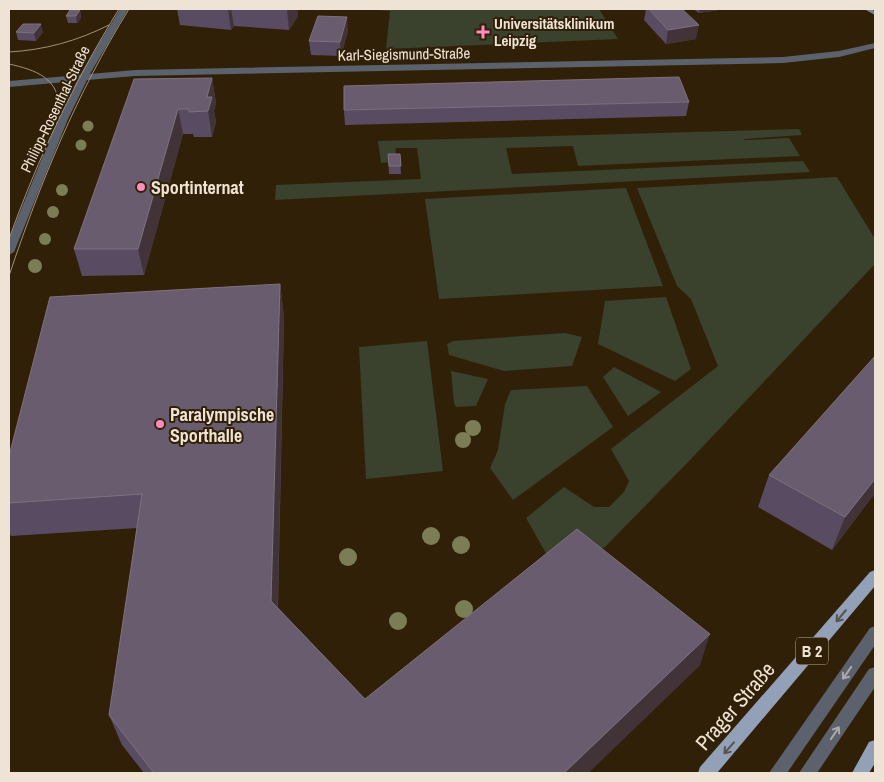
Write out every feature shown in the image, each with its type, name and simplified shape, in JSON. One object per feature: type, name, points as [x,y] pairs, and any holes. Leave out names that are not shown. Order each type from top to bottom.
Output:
[{"type":"main road","points":[[868,9],[875,13]]},
{"type":"main road","name":"Prager Straße","points":[[706,773],[875,576]]},
{"type":"main road","points":[[860,773],[875,748]]},
{"type":"street","name":"Philipp-Rosenthal-Straße","points":[[9,252],[56,137],[83,78],[124,9]]},
{"type":"street","name":"Karl-Siegismund-Straße","points":[[9,84],[145,73],[783,60],[839,54],[875,46]]},
{"type":"street","points":[[777,773],[875,633]]},
{"type":"street","points":[[807,773],[875,674]]},
{"type":"green space","points":[[364,9],[599,9],[618,39],[386,49],[390,11]]},
{"type":"green space","points":[[799,129],[802,135],[744,139],[789,138],[800,156],[578,166],[573,146],[506,148],[512,174],[803,161],[810,172],[275,200],[276,185],[421,179],[417,148],[396,148],[395,162],[381,163],[378,141]]},
{"type":"green space","points":[[837,177],[875,239],[875,264],[605,547],[572,561],[556,571],[526,518],[564,487],[594,507],[609,507],[624,492],[629,481],[611,449],[718,366],[691,299],[677,286],[637,188]]},
{"type":"green space","points":[[626,188],[663,286],[439,299],[425,199]]},
{"type":"green space","points":[[666,297],[691,369],[675,381],[598,344],[605,301]]},
{"type":"green space","points":[[565,333],[582,337],[572,366],[504,371],[449,355],[447,344],[453,341]]},
{"type":"green space","points":[[427,341],[443,471],[366,479],[359,347]]},
{"type":"green space","points":[[614,367],[661,392],[628,416],[603,377]]},
{"type":"green space","points":[[451,371],[488,379],[476,406],[456,407]]},
{"type":"green space","points":[[587,386],[613,427],[513,500],[490,468],[498,450],[505,404],[511,390]]},
{"type":"building","points":[[649,9],[682,9],[699,25],[668,30]]},
{"type":"building","points":[[70,10],[80,10],[76,16],[66,16]]},
{"type":"building","points":[[318,16],[347,17],[340,42],[309,41]]},
{"type":"building","points":[[23,24],[41,24],[34,33],[16,32]]},
{"type":"building","points":[[679,77],[689,102],[344,110],[344,86]]},
{"type":"building","name":"Sportinternat","points":[[212,78],[207,97],[212,97],[208,111],[189,112],[189,109],[178,109],[138,249],[74,249],[134,79]]},
{"type":"building","points":[[388,154],[400,154],[401,166],[389,166]]},
{"type":"building","points":[[280,284],[271,601],[365,699],[577,529],[710,634],[564,773],[154,773],[109,715],[142,494],[9,503],[9,456],[50,297]]},
{"type":"building","points":[[875,356],[875,479],[845,517],[769,475]]},
{"type":"tram line","points":[[9,239],[32,179],[58,121],[87,64],[119,9]]},
{"type":"tram line","points":[[9,276],[61,139],[93,73],[129,9]]},
{"type":"tram line","points":[[9,52],[60,44],[85,36],[109,25]]},
{"type":"tram line","points":[[9,64],[37,73],[51,83],[58,99],[59,110]]},
{"type":"place","name":"Universitätsklinikum Leipzig","points":[[483,32]]},
{"type":"place","name":"Sportinternat","points":[[141,187]]},
{"type":"place","name":"Paralympische Sporthalle","points":[[160,424]]}]
